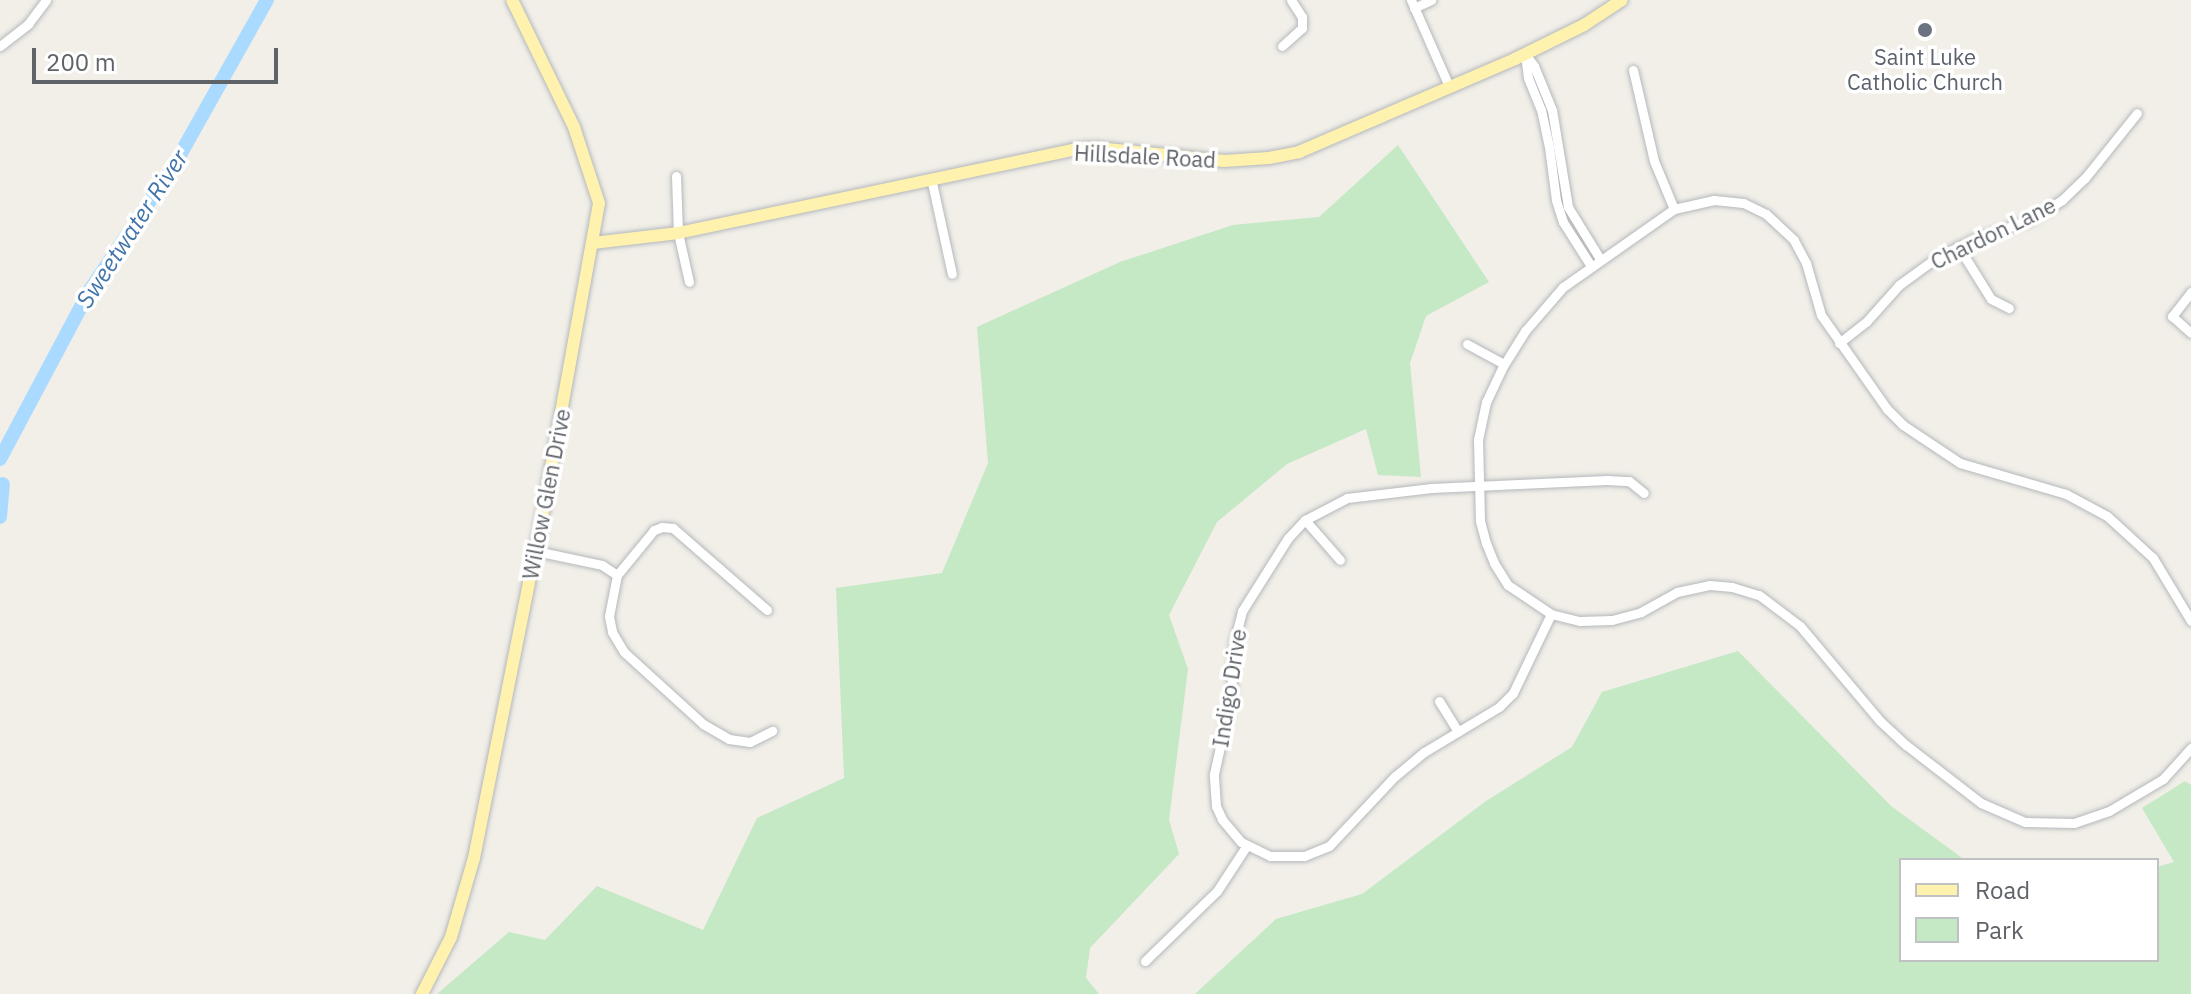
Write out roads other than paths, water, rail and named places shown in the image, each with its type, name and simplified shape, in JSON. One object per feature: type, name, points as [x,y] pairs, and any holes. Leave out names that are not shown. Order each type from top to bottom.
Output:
[{"type":"main road","name":"Willow Glen Drive","points":[[422,994],[463,903],[536,551],[599,203],[574,127],[512,0]]},
{"type":"main road","name":"Hillsdale Road","points":[[593,243],[678,233],[1075,149],[1097,148],[1224,161],[1269,158],[1326,143],[1525,54],[1584,25],[1622,0]]},
{"type":"street","points":[[0,46],[28,24],[46,0]]},
{"type":"street","points":[[1282,46],[1302,28],[1302,17],[1291,0]]},
{"type":"street","points":[[1431,0],[1412,4],[1449,86]]},
{"type":"street","points":[[1525,54],[1534,66],[1552,110],[1568,207],[1595,263]]},
{"type":"street","points":[[1633,70],[1654,161],[1674,209]]},
{"type":"street","name":"Chardon Lane","points":[[1839,343],[1866,322],[1910,275],[1958,246],[2030,220],[2062,200],[2085,178],[2137,113]]},
{"type":"street","points":[[676,176],[678,233],[689,282]]},
{"type":"street","points":[[931,178],[952,274]]},
{"type":"street","points":[[2191,621],[2153,558],[2119,525],[2066,494],[1988,473],[1939,451],[1887,409],[1821,315],[1799,247],[1773,219],[1733,201],[1704,201],[1674,209],[1563,287],[1540,311],[1504,364],[1486,402],[1478,439],[1480,521],[1498,571],[1521,597],[1551,614],[1580,621],[1615,620],[1641,612],[1677,592],[1699,586],[1721,585],[1756,593],[1776,604],[1800,626],[1880,721],[1906,745],[1988,808],[2025,822],[2062,824],[2098,816],[2163,779],[2191,748]]},
{"type":"street","points":[[1958,246],[1991,299],[2009,308]]},
{"type":"street","points":[[2191,292],[2172,316],[2191,333]]},
{"type":"street","points":[[1467,344],[1504,364]]},
{"type":"street","name":"Indigo Drive","points":[[1247,845],[1222,819],[1213,784],[1231,697],[1234,643],[1250,594],[1288,538],[1305,520],[1330,504],[1357,496],[1480,484],[1629,481],[1644,493]]},
{"type":"street","points":[[1305,520],[1340,560]]},
{"type":"street","points":[[767,610],[673,528],[654,530],[617,575],[610,624],[620,646],[633,661],[703,724],[724,736],[750,742],[772,731]]},
{"type":"street","points":[[536,551],[602,565],[617,575]]},
{"type":"street","points":[[1145,961],[1217,891],[1247,845],[1278,858],[1304,856],[1321,850],[1343,834],[1395,776],[1424,752],[1499,707],[1523,679],[1551,614]]},
{"type":"street","points":[[1439,701],[1458,732]]},
{"type":"waterway","name":"Sweetwater River","points":[[0,459],[90,290],[176,162],[267,0]]},
{"type":"waterway","name":"Sweetwater River","points":[[0,517],[3,484]]},
{"type":"place","name":"Saint Luke Catholic Church","points":[[1925,30]]}]
